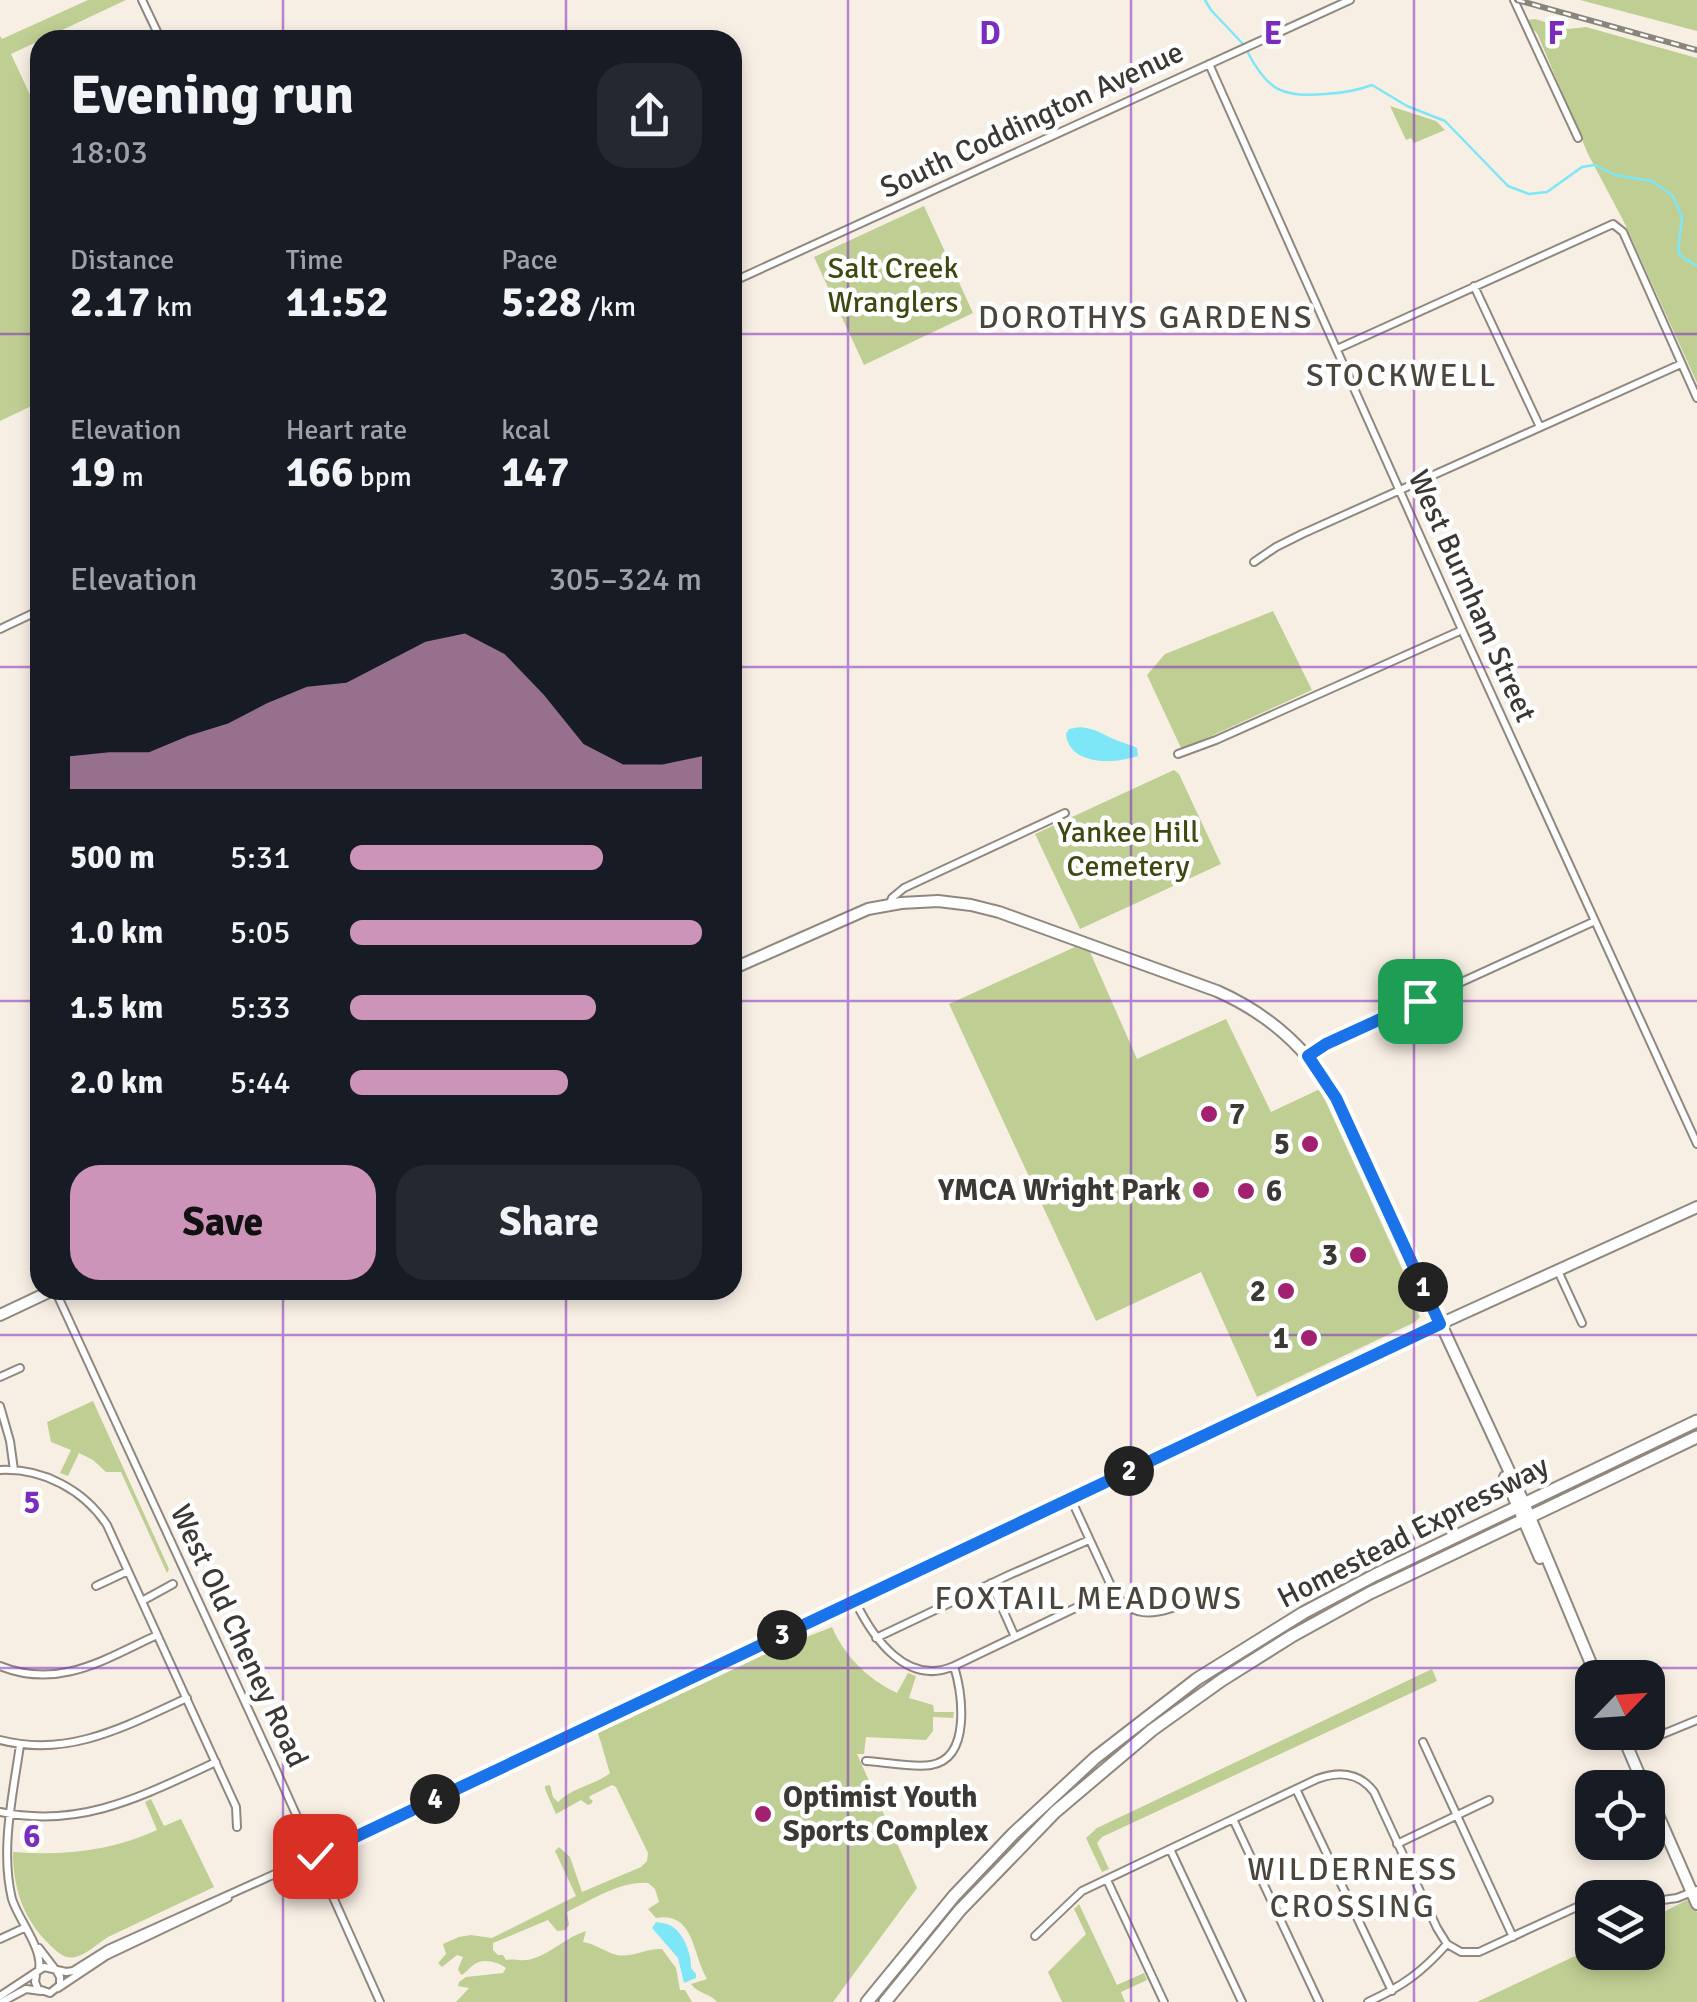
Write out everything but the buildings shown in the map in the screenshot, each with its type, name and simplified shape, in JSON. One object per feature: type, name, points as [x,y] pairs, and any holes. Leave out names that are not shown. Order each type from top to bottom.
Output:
[{"type":"highway","name":"Homestead Expressway","points":[[867,2002],[954,1896],[1012,1834],[1094,1758],[1162,1704],[1302,1613],[1697,1422]]},
{"type":"highway","name":"Homestead Expressway","points":[[886,2002],[960,1910],[1077,1793],[1152,1730],[1255,1658],[1332,1613],[1697,1437]]},
{"type":"main road","points":[[742,964],[849,916],[890,904],[959,902],[1029,922],[1230,997],[1266,1017],[1308,1056],[1336,1098],[1589,1660]]},
{"type":"main road","points":[[1440,1324],[1697,1207]]},
{"type":"main road","points":[[0,1315],[32,1300]]},
{"type":"main road","points":[[1665,1831],[1695,1896]]},
{"type":"street","points":[[142,0],[156,30]]},
{"type":"street","name":"South Coddington Avenue","points":[[742,277],[1350,0]]},
{"type":"street","points":[[1514,0],[1578,138]]},
{"type":"street","name":"West Burnham Street","points":[[1209,64],[1697,1144]]},
{"type":"street","points":[[1337,349],[1616,225],[1697,398]]},
{"type":"street","points":[[1474,286],[1540,427]]},
{"type":"street","points":[[1254,562],[1302,534],[1681,364]]},
{"type":"street","points":[[0,629],[30,615]]},
{"type":"street","points":[[1178,754],[1462,630]]},
{"type":"street","points":[[890,904],[904,888],[1064,813]]},
{"type":"street","points":[[1308,1056],[1326,1044],[1595,921]]},
{"type":"street","points":[[1558,1270],[1582,1323]]},
{"type":"street","name":"West Old Cheney Road","points":[[59,1300],[380,2002]]},
{"type":"street","points":[[1,1999],[37,1972],[48,1967],[73,1970],[108,1949],[315,1856],[1440,1324]]},
{"type":"street","points":[[0,1378],[20,1368]]},
{"type":"street","points":[[0,1406],[14,1470]]},
{"type":"street","points":[[0,1470],[54,1480],[86,1498],[108,1525],[236,1806],[237,1827]]},
{"type":"street","points":[[1071,1499],[1113,1590],[1127,1607],[1144,1614],[1156,1613],[1206,1595]]},
{"type":"street","points":[[876,1638],[1090,1540]]},
{"type":"street","points":[[96,1586],[128,1571]]},
{"type":"street","points":[[991,1583],[1014,1637]]},
{"type":"street","points":[[142,1601],[173,1584]]},
{"type":"street","points":[[855,1601],[876,1638],[894,1656],[920,1670],[938,1672],[1113,1590]]},
{"type":"street","points":[[0,1666],[28,1674],[64,1674],[158,1635]]},
{"type":"street","points":[[866,1761],[932,1764],[950,1754],[959,1737],[960,1720],[960,1688],[954,1666]]},
{"type":"street","points":[[0,1740],[20,1745],[61,1745],[90,1740],[186,1698]]},
{"type":"street","points":[[1665,1733],[1697,1720]]},
{"type":"street","points":[[1423,1742],[1513,1937]]},
{"type":"street","points":[[20,1745],[6,1844],[8,1880],[16,1911],[34,1943],[56,1970],[61,1981],[58,1988]]},
{"type":"street","points":[[0,1812],[62,1816],[96,1812],[216,1762]]},
{"type":"street","points":[[1034,1936],[1082,1891],[1327,1775],[1349,1774],[1368,1784],[1437,1928],[1447,1944],[1461,1952],[1479,1952],[1575,1908]]},
{"type":"street","points":[[1296,1789],[1392,1991]]},
{"type":"street","points":[[1398,1844],[1490,1800]]},
{"type":"street","points":[[1233,1819],[1319,2002]]},
{"type":"street","points":[[1170,1849],[1242,2002]]},
{"type":"street","points":[[1106,1880],[1164,2002]]},
{"type":"street","points":[[1,1999],[26,1988],[50,1993],[106,1956],[242,1889]]},
{"type":"street","points":[[1665,1900],[1695,1896]]},
{"type":"street","points":[[1568,1900],[1572,1909]]},
{"type":"street","points":[[0,1939],[24,1928]]},
{"type":"street","points":[[34,1943],[40,1959],[35,1982],[42,1991]]},
{"type":"street","points":[[1368,2002],[1417,1975],[1447,1944]]},
{"type":"green space","points":[[88,0],[126,0],[62,30],[30,30],[30,45],[11,54],[30,95],[30,407],[0,421],[0,36],[2,39]]},
{"type":"green space","points":[[1580,0],[1697,0],[1697,31]]},
{"type":"green space","points":[[1528,20],[1568,29],[1586,27],[1697,58],[1697,383],[1624,222],[1588,154],[1537,33],[1529,26]]},
{"type":"green space","points":[[1390,106],[1436,121],[1445,130],[1414,143],[1411,138],[1406,140]]},
{"type":"green space","name":"Salt Creek Wranglers","points":[[924,206],[973,313],[864,365],[814,257]]},
{"type":"green space","points":[[1273,611],[1312,690],[1181,748],[1147,675],[1165,654]]},
{"type":"green space","name":"Yankee Hill Cemetery","points":[[1174,770],[1221,864],[1080,929],[1035,834]]},
{"type":"green space","name":"YMCA Wright Park","points":[[1075,947],[1090,952],[1137,1059],[1226,1019],[1271,1112],[1320,1089],[1410,1286],[1420,1317],[1415,1322],[1257,1397],[1201,1272],[1096,1321],[949,1004]]},
{"type":"green space","points":[[93,1401],[169,1569],[167,1573],[121,1472],[106,1472],[79,1453],[68,1476],[60,1473],[71,1450],[51,1442],[47,1422]]},
{"type":"green space","name":"Optimist Youth Sports Complex","points":[[832,1627],[858,1666],[876,1681],[897,1693],[908,1673],[916,1676],[909,1698],[933,1705],[934,1712],[954,1712],[953,1718],[933,1717],[933,1731],[926,1740],[866,1737],[864,1754],[857,1754],[917,1888],[833,2002],[717,2002],[697,1990],[691,1984],[707,1979],[690,1936],[678,1921],[656,1918],[648,1909],[659,1902],[655,1889],[648,1883],[638,1883],[617,1888],[567,1912],[569,1925],[565,1930],[557,1931],[548,1920],[493,1943],[493,1950],[506,1960],[528,1960],[586,1931],[583,1942],[617,1955],[662,1949],[676,1968],[680,1990],[685,1990],[692,2002],[456,2002],[469,1988],[458,1986],[466,1977],[503,1973],[506,1968],[485,1961],[461,1975],[458,1969],[463,1957],[457,1955],[442,1967],[438,1963],[446,1954],[443,1944],[471,1935],[492,1938],[576,1896],[555,1851],[559,1847],[570,1857],[582,1892],[647,1861],[648,1853],[616,1787],[612,1785],[590,1796],[591,1804],[581,1800],[556,1814],[545,1789],[550,1785],[558,1802],[610,1773],[596,1729],[802,1635],[804,1638]]},
{"type":"green space","points":[[1432,1669],[1437,1681],[1102,1837],[1097,1843],[1109,1869],[1102,1872],[1086,1838],[1097,1828]]},
{"type":"green space","points":[[151,1799],[164,1826],[181,1819],[214,1887],[108,1937],[79,1956],[60,1954],[26,1913],[17,1890],[13,1852],[86,1850],[140,1837],[157,1830],[145,1802]]},
{"type":"green space","points":[[1687,1900],[1697,1912],[1697,2002],[1477,2002],[1575,1956],[1575,1970],[1665,1970],[1665,1911]]},
{"type":"green space","points":[[1079,1904],[1117,1985],[1144,1973],[1147,1980],[1121,1992],[1125,2002],[1062,2002],[1048,1972],[1086,1934],[1074,1909]]},
{"type":"water","points":[[1080,727],[1137,748],[1138,756],[1106,761],[1084,757],[1075,752],[1066,734],[1069,729]]},
{"type":"water","points":[[656,1922],[671,1926],[681,1935],[696,1978],[684,1983],[678,1958],[652,1928]]},
{"type":"waterway","points":[[1205,0],[1243,44]]},
{"type":"waterway","points":[[1247,51],[1262,75],[1277,89],[1310,95],[1372,85],[1407,106],[1445,121],[1508,186],[1529,194],[1547,192],[1582,167],[1595,165],[1615,175],[1652,181],[1673,196],[1682,217],[1678,252],[1697,266]]},
{"type":"railway","points":[[1517,0],[1697,50]]},
{"type":"place","name":"7","points":[[1209,1114]]},
{"type":"place","name":"5","points":[[1310,1144]]},
{"type":"place","name":"YMCA Wright Park","points":[[1201,1190]]},
{"type":"place","name":"6","points":[[1246,1191]]},
{"type":"place","name":"3","points":[[1358,1255]]},
{"type":"place","name":"2","points":[[1286,1291]]},
{"type":"place","name":"1","points":[[1309,1338]]},
{"type":"place","name":"Optimist Youth Sports Complex","points":[[763,1814]]},
{"type":"district","name":"DOROTHYS GARDENS","points":[[1146,317]]},
{"type":"district","name":"STOCKWELL","points":[[1402,375]]},
{"type":"district","name":"FOXTAIL MEADOWS","points":[[1089,1598]]},
{"type":"district","name":"WILDERNESS CROSSING","points":[[1353,1888]]},
{"type":"route","points":[[315,1856],[1440,1324],[1336,1098],[1308,1056],[1420,1001]]}]
